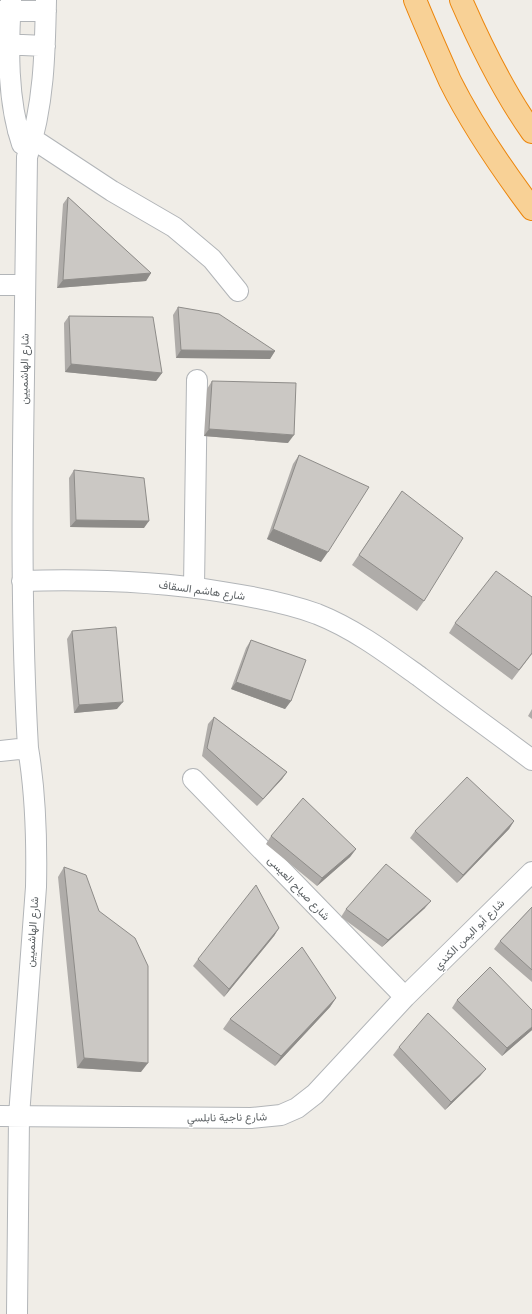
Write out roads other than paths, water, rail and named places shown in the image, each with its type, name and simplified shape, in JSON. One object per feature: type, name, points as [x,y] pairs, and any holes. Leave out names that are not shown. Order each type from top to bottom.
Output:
[{"type":"highway","points":[[415,0],[451,82],[476,128],[507,176],[532,209]]},
{"type":"highway","points":[[461,0],[480,44],[517,110],[532,132]]},
{"type":"street","points":[[7,7],[46,6]]},
{"type":"street","name":"شارع الهاشميين","points":[[22,581],[26,142],[41,100],[46,6]]},
{"type":"street","name":"شارع الهاشميين","points":[[7,7],[5,44],[12,102],[26,142]]},
{"type":"street","points":[[5,44],[45,46]]},
{"type":"street","points":[[26,142],[174,227],[212,259],[238,291]]},
{"type":"street","points":[[0,285],[24,285]]},
{"type":"street","points":[[194,587],[197,380]]},
{"type":"street","name":"شارع هاشم السقاف","points":[[22,581],[107,580],[194,587],[250,596],[285,604],[318,614],[349,629],[381,649],[532,760]]},
{"type":"street","points":[[0,751],[28,748],[22,581]]},
{"type":"street","name":"شارع الهاشميين","points":[[17,1314],[10,1116],[36,887],[37,852],[36,804],[28,748]]},
{"type":"street","name":"شارع صياح العيسى","points":[[193,779],[405,996]]},
{"type":"street","name":"شارع أبو اليمن الكندي","points":[[405,996],[532,872]]},
{"type":"street","name":"شارع ناجية نابلسي","points":[[10,1116],[266,1118],[281,1115],[297,1108],[315,1094],[405,996]]}]
